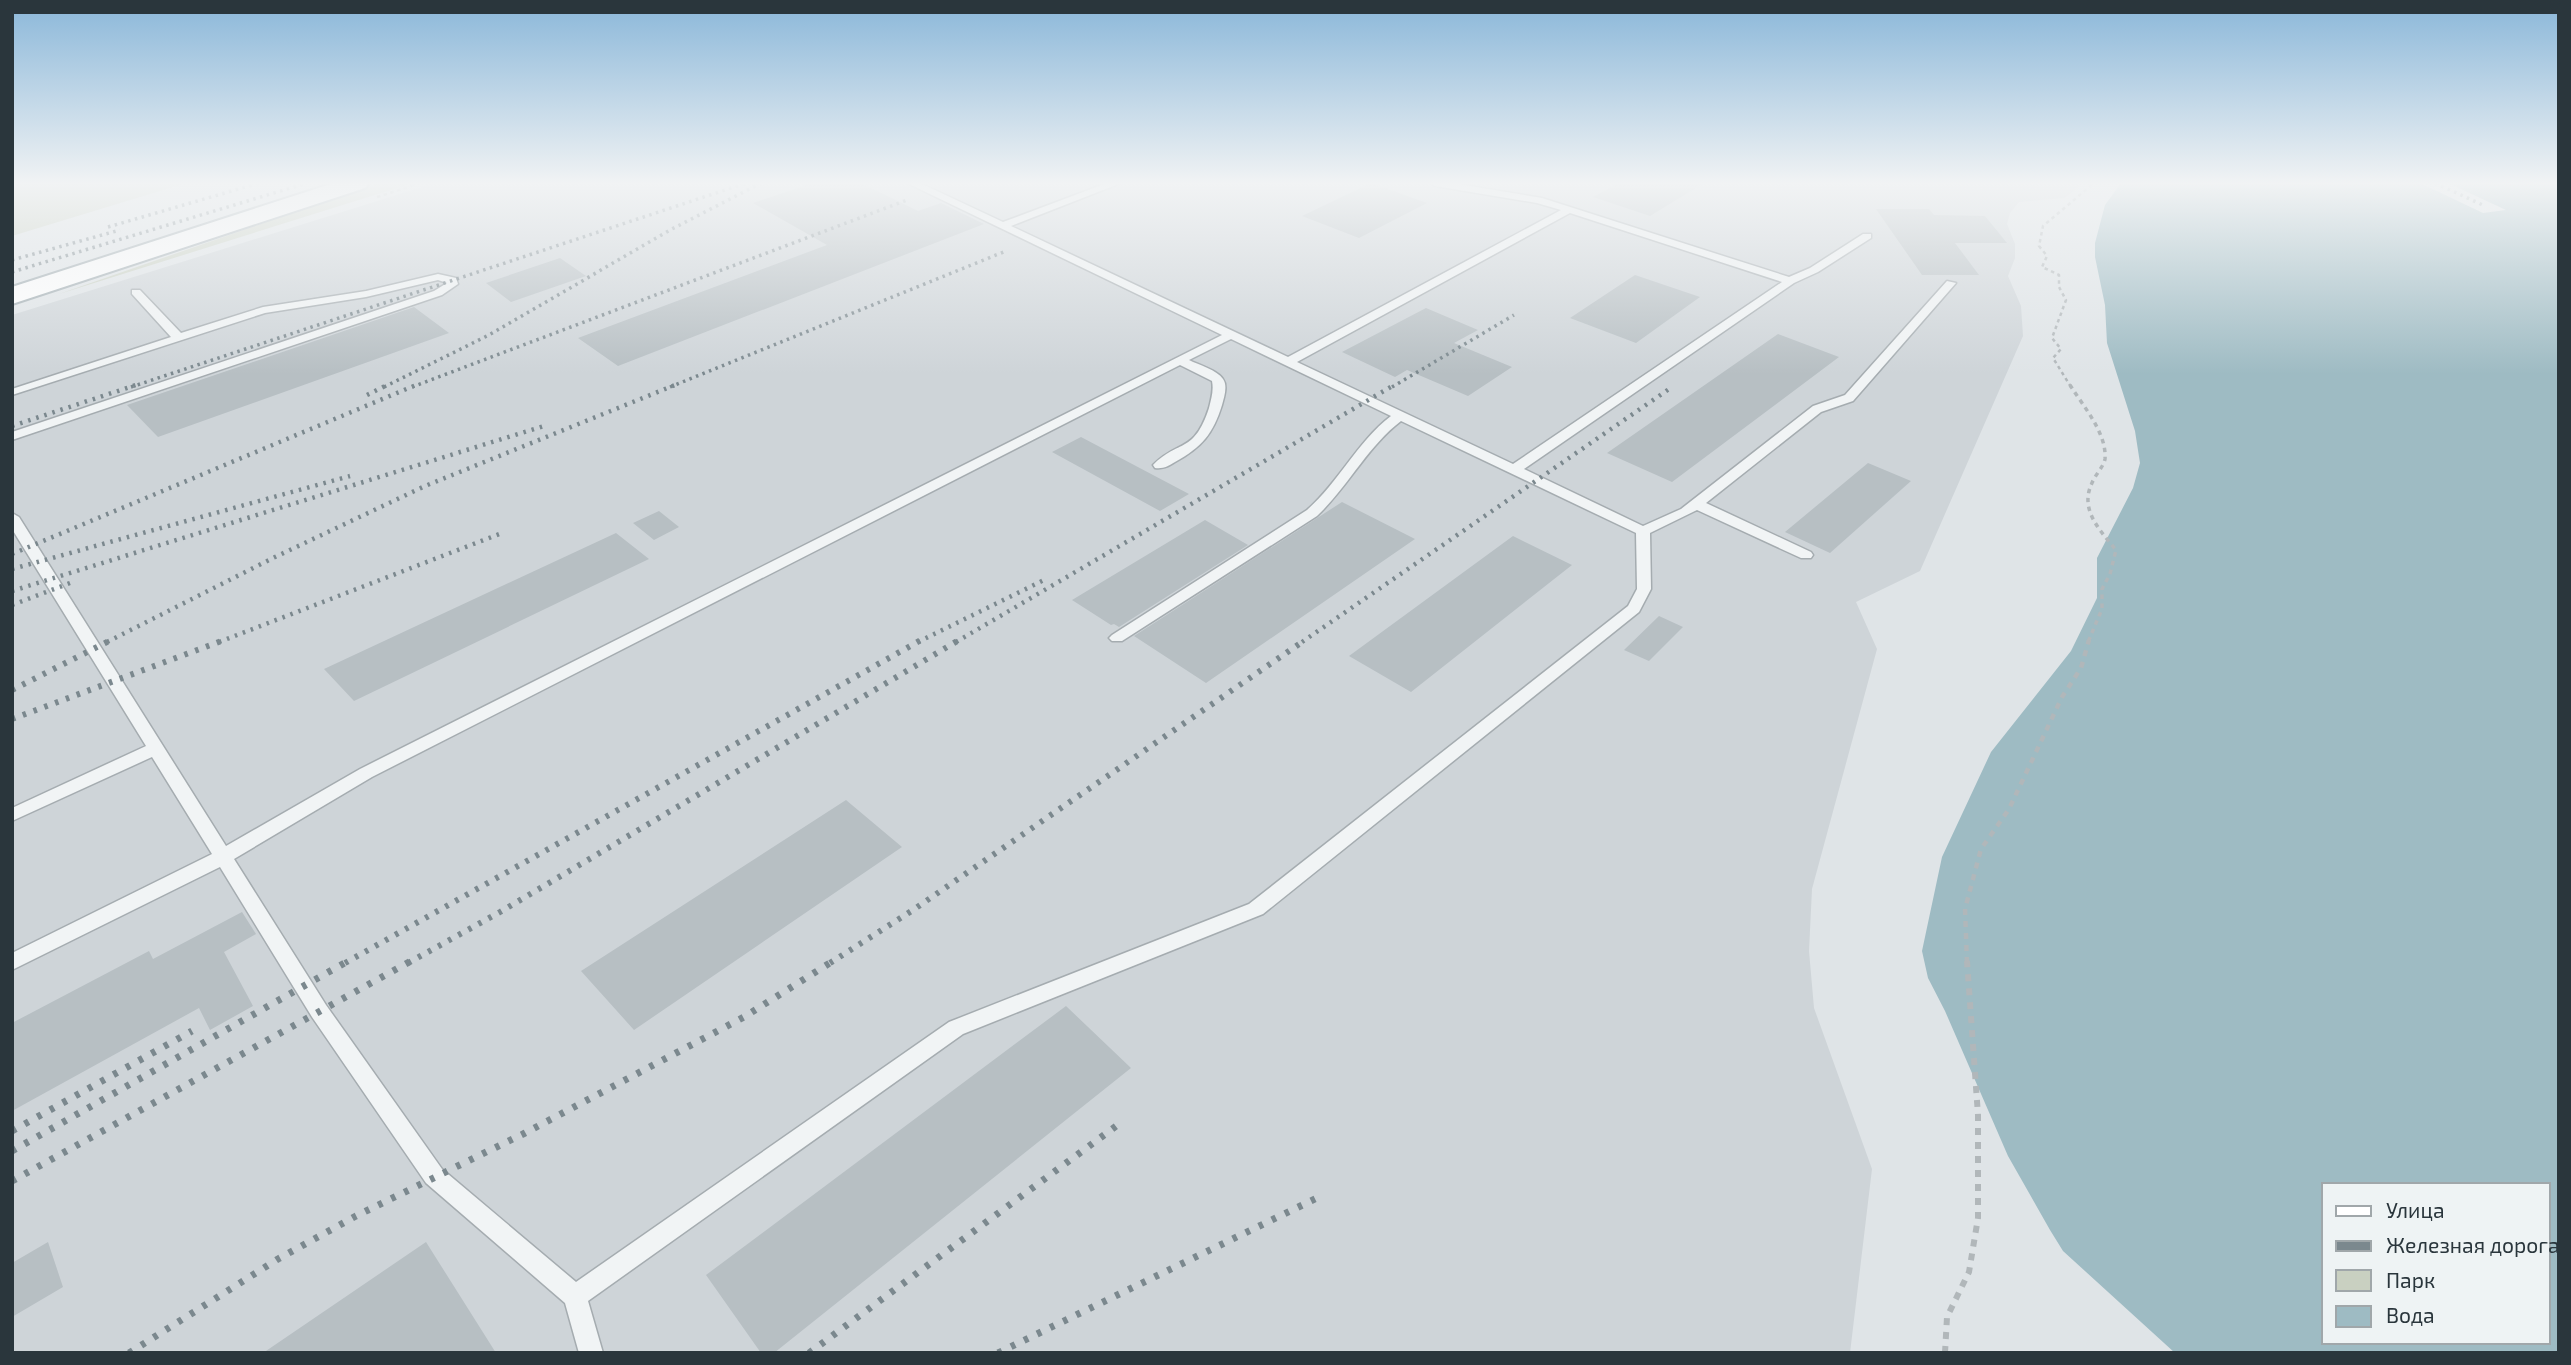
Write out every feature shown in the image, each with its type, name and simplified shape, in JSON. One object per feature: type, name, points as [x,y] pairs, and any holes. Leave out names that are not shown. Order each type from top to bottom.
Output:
[{"type":"main road","points":[[12,296],[163,247]]},
{"type":"lane","points":[[1046,247],[1643,531],[1663,524],[1696,505],[1817,409],[1849,398],[1951,283]]},
{"type":"lane","points":[[1288,362],[1500,247]]},
{"type":"lane","points":[[1685,247],[1790,281]]},
{"type":"lane","points":[[1515,469],[1790,281],[1814,270],[1850,247]]},
{"type":"lane","points":[[12,436],[438,293],[449,289],[453,284],[452,280],[438,277],[350,297],[294,303],[263,310],[13,390]]},
{"type":"lane","points":[[136,292],[179,338]]},
{"type":"lane","points":[[12,962],[223,857],[366,773],[1230,335]]},
{"type":"lane","points":[[1160,465],[1204,438],[1210,427],[1219,390],[1217,379],[1180,360]]},
{"type":"lane","points":[[1117,638],[1312,513],[1339,488],[1375,436],[1399,416]]},
{"type":"lane","points":[[1696,505],[1806,555]]},
{"type":"lane","points":[[12,517],[319,1012],[434,1175],[575,1296],[591,1353]]},
{"type":"lane","points":[[575,1296],[956,1028],[1256,909],[1634,609],[1644,589],[1643,531]]},
{"type":"lane","points":[[12,815],[156,748]]},
{"type":"path","points":[[1945,1353],[1947,1317],[1969,1272],[1978,1218],[1978,1115],[1967,978],[1965,909],[1981,849],[2009,808],[2062,697],[2081,668],[2092,629],[2102,609],[2102,589],[2110,574],[2116,550],[2090,518],[2087,495],[2090,482],[2105,461],[2102,441],[2053,358],[2062,349],[2052,338],[2066,300],[2059,287],[2059,275],[2042,267],[2047,256],[2040,247]]},
{"type":"shaded area","points":[[231,247],[2015,247],[2015,258],[2008,276],[2021,306],[2023,336],[1920,571],[1856,602],[1877,649],[1812,889],[1809,951],[1814,1008],[1872,1169],[1850,1353],[12,1353],[12,315]]},
{"type":"green space","points":[[195,247],[210,247],[59,294]]},
{"type":"water","points":[[2095,247],[2559,247],[2559,1353],[2175,1353],[2063,1251],[2008,1156],[1928,978],[1922,951],[1942,857],[1991,752],[2071,651],[2097,598],[2097,558],[2133,488],[2140,463],[2135,431],[2107,343],[2105,305]]},
{"type":"building","points":[[822,247],[925,247],[618,366],[578,338]]},
{"type":"building","points":[[1902,247],[1958,247],[1979,275],[1922,275]]},
{"type":"building","points":[[560,258],[586,276],[511,302],[486,283]]},
{"type":"building","points":[[1635,275],[1700,297],[1636,343],[1570,318]]},
{"type":"building","points":[[414,307],[449,333],[158,437],[127,405]]},
{"type":"building","points":[[1426,308],[1478,330],[1454,343],[1512,367],[1468,396],[1407,370],[1395,377],[1342,352]]},
{"type":"building","points":[[1778,334],[1839,357],[1672,482],[1607,453]]},
{"type":"building","points":[[1081,437],[1189,494],[1160,511],[1052,452]]},
{"type":"building","points":[[1868,463],[1911,481],[1830,553],[1785,532]]},
{"type":"building","points":[[1342,502],[1415,539],[1206,683],[1134,636]]},
{"type":"building","points":[[659,511],[679,527],[654,540],[633,523]]},
{"type":"building","points":[[1205,520],[1248,545],[1119,627],[1111,625],[1072,600]]},
{"type":"building","points":[[616,533],[649,559],[354,701],[324,669]]},
{"type":"building","points":[[1513,536],[1572,565],[1411,692],[1349,656]]},
{"type":"building","points":[[1659,616],[1683,627],[1649,661],[1624,650]]},
{"type":"building","points":[[846,800],[902,847],[634,1030],[581,971]]},
{"type":"building","points":[[242,912],[256,934],[224,952],[253,1006],[210,1030],[199,1008],[12,1111],[12,1023],[149,951],[153,959]]},
{"type":"building","points":[[1066,1006],[1131,1068],[774,1353],[761,1353],[706,1275]]},
{"type":"building","points":[[48,1242],[63,1287],[12,1317],[12,1263]]},
{"type":"building","points":[[426,1242],[496,1353],[263,1353]]},
{"type":"railway","points":[[12,260],[60,247]]},
{"type":"railway","points":[[12,272],[96,247]]},
{"type":"railway","points":[[131,387],[554,247]]},
{"type":"railway","points":[[384,387],[489,335],[641,247]]},
{"type":"railway","points":[[412,387],[783,247]]},
{"type":"railway","points":[[670,387],[1006,251]]},
{"type":"railway","points":[[1392,387],[1514,315]]},
{"type":"railway","points":[[12,426],[136,385]]},
{"type":"railway","points":[[367,395],[387,385]]},
{"type":"railway","points":[[12,554],[416,385]]},
{"type":"railway","points":[[107,642],[273,558],[425,486],[675,385]]},
{"type":"railway","points":[[956,642],[1394,385]]},
{"type":"railway","points":[[1302,642],[1672,387]]},
{"type":"railway","points":[[12,591],[544,426]]},
{"type":"railway","points":[[12,569],[350,476]]},
{"type":"railway","points":[[219,642],[502,533]]},
{"type":"railway","points":[[918,642],[1044,580]]},
{"type":"railway","points":[[12,605],[70,583]]},
{"type":"railway","points":[[12,690],[111,640]]},
{"type":"railway","points":[[12,719],[224,640]]},
{"type":"railway","points":[[345,963],[921,640]]},
{"type":"railway","points":[[408,963],[500,912],[959,640]]},
{"type":"railway","points":[[830,963],[913,910],[1305,640]]},
{"type":"railway","points":[[12,1151],[348,961]]},
{"type":"railway","points":[[12,1181],[411,961]]},
{"type":"railway","points":[[129,1353],[278,1259],[356,1216],[525,1133],[744,1017],[833,961]]},
{"type":"railway","points":[[12,1131],[192,1031]]},
{"type":"railway","points":[[809,1353],[1123,1121]]},
{"type":"railway","points":[[998,1353],[1319,1197]]}]
